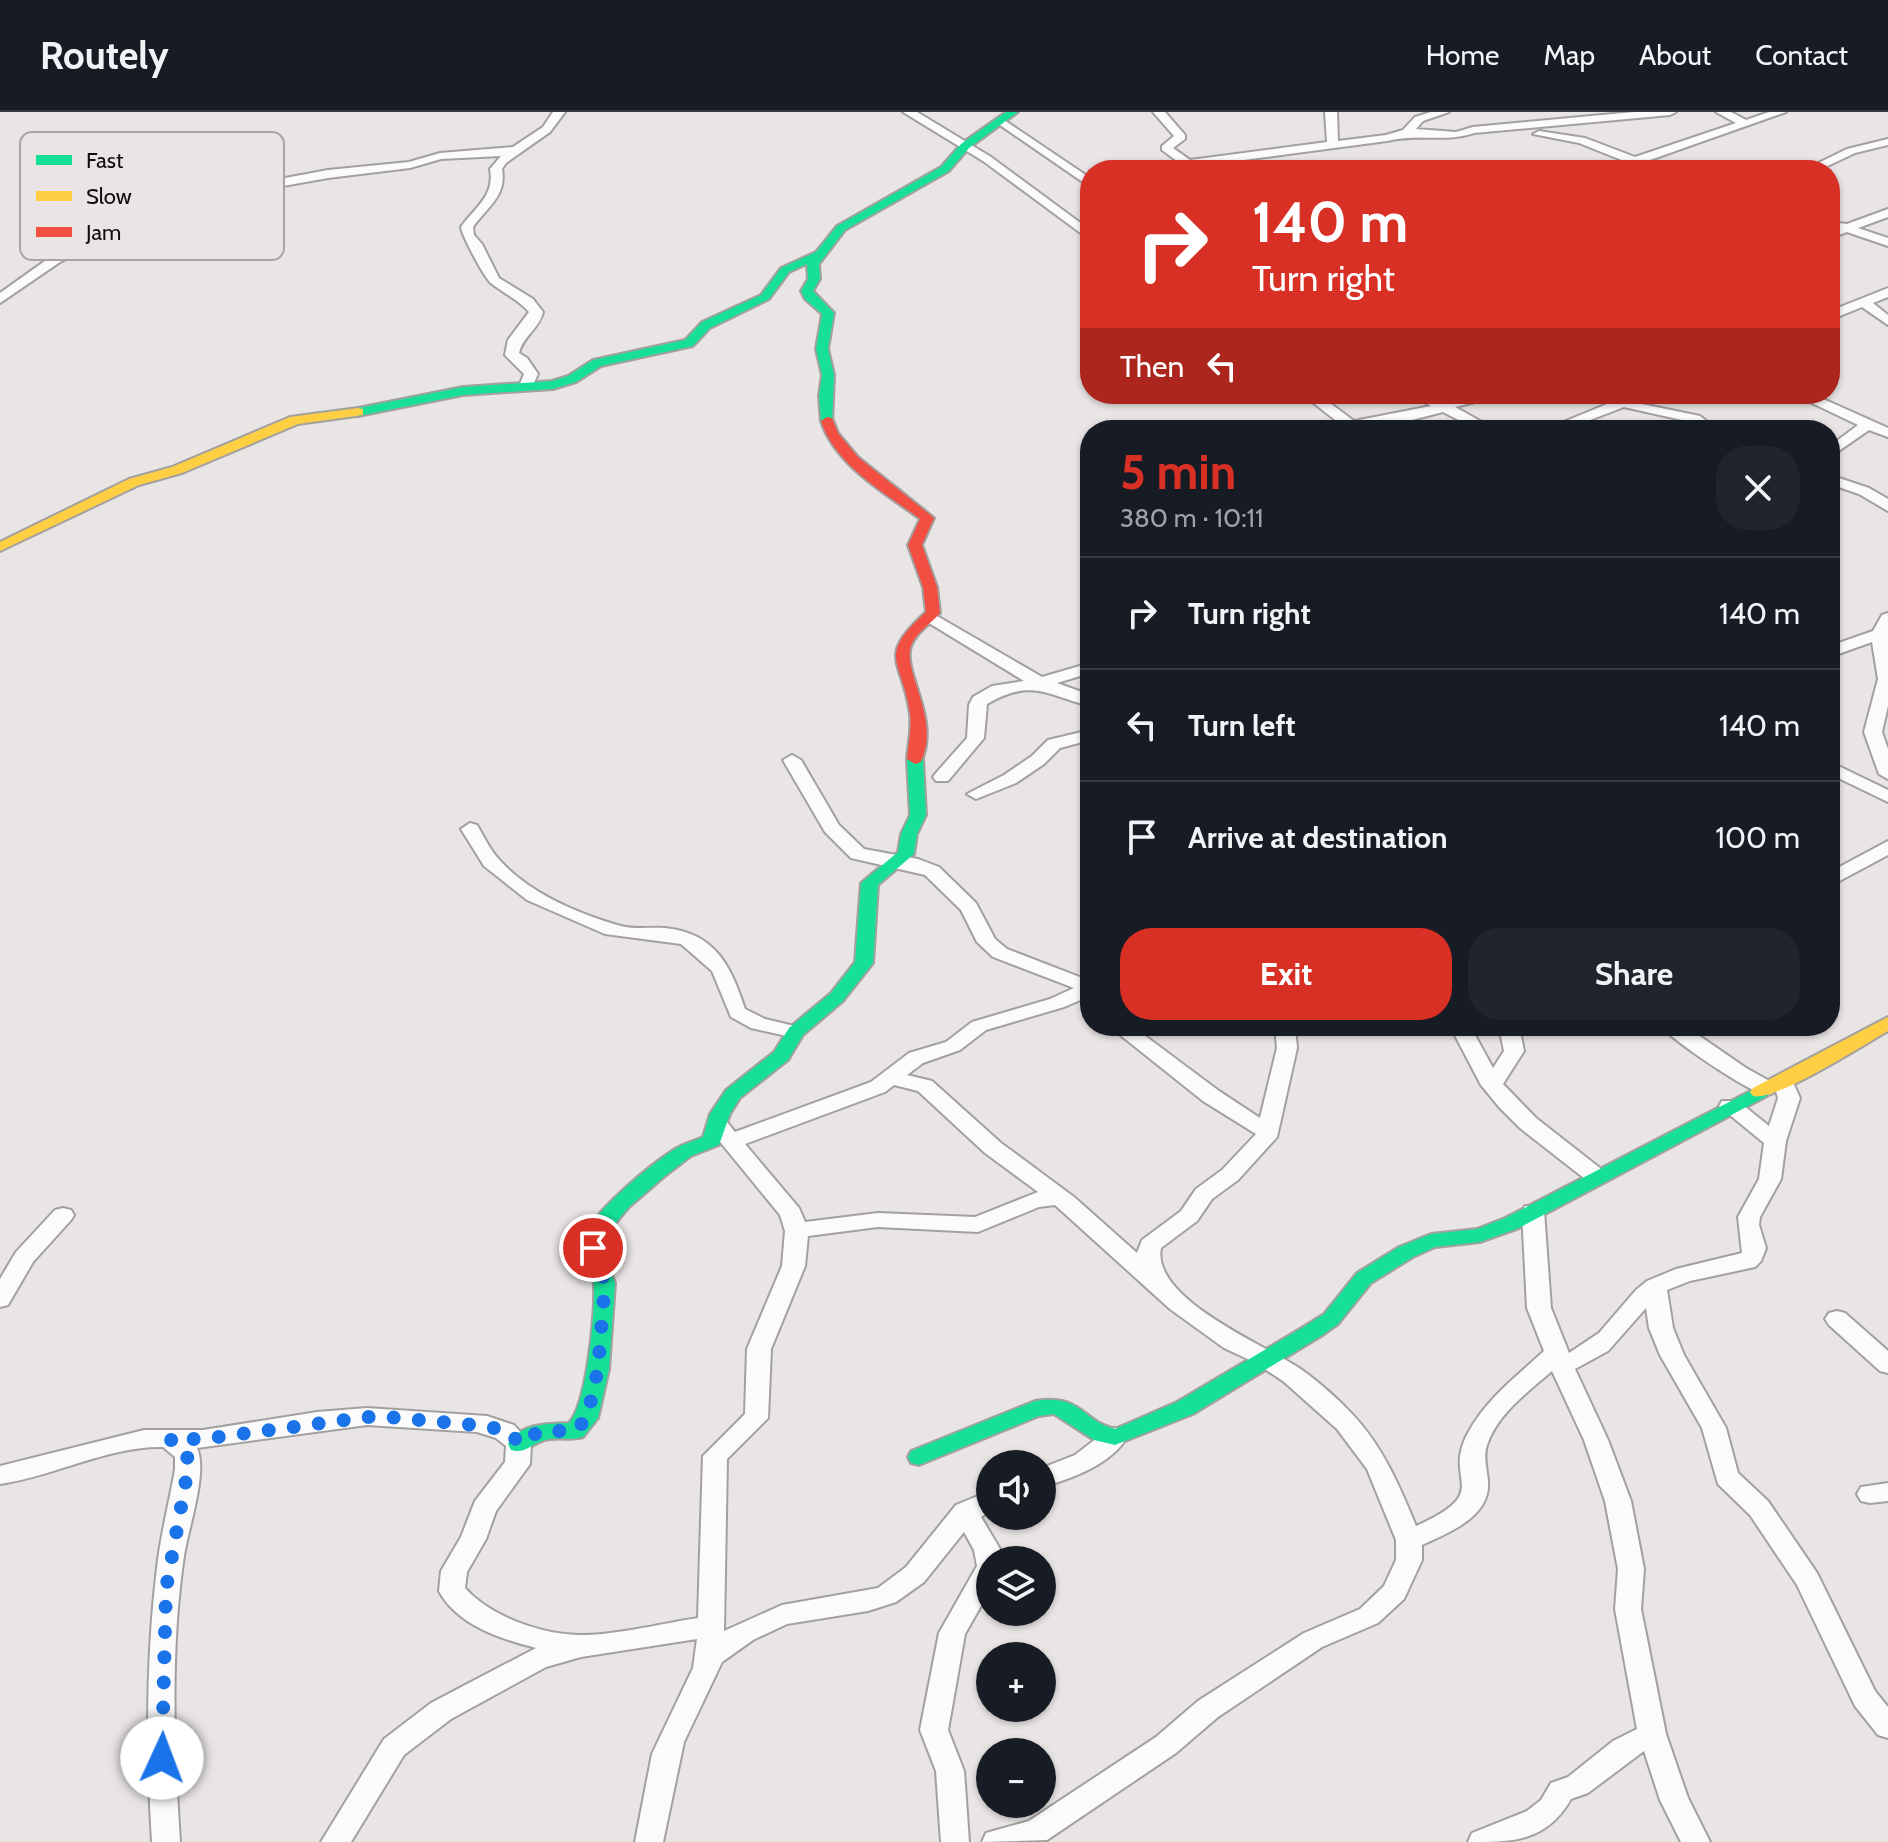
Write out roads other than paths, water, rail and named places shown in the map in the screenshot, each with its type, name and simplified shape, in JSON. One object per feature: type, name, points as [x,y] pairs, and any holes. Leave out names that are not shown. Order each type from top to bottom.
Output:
[{"type":"street","points":[[526,386],[531,374],[522,361],[512,355],[513,344],[535,318],[536,312],[528,302],[497,285],[467,232],[475,214],[497,193],[500,186],[497,166],[552,124],[559,112]]},
{"type":"street","points":[[909,112],[965,146],[1080,229]]},
{"type":"street","points":[[1159,112],[1181,137],[1166,148],[1182,160]]},
{"type":"street","points":[[1331,112],[1333,144]]},
{"type":"street","points":[[1407,132],[1419,119],[1443,112]]},
{"type":"street","points":[[1234,160],[1368,141],[1407,132],[1457,135],[1670,112]]},
{"type":"street","points":[[1722,112],[1744,123]]},
{"type":"street","points":[[1523,127],[1543,135],[1581,140],[1637,160],[1780,112]]},
{"type":"street","points":[[649,1842],[669,1745],[700,1685],[710,1656],[714,1463],[719,1450],[756,1418],[759,1350],[769,1320],[796,1263],[798,1230],[791,1213],[725,1134],[720,1114],[733,1094],[781,1056],[796,1032],[837,997],[864,963],[867,889],[874,877],[909,848],[909,834],[919,808],[915,767],[918,711],[904,674],[901,647],[907,635],[930,617],[934,604],[933,592],[915,545],[927,518],[851,461],[828,431],[825,396],[828,375],[822,349],[828,313],[809,297],[807,291],[814,279],[812,266],[841,228],[945,169],[965,146],[1007,117],[1080,175]]},
{"type":"street","points":[[1832,160],[1851,151],[1888,142]]},
{"type":"street","points":[[284,182],[410,165],[443,156],[492,154],[520,149]]},
{"type":"street","points":[[1840,230],[1888,213]]},
{"type":"street","points":[[1840,226],[1888,242]]},
{"type":"street","points":[[0,547],[134,482],[177,470],[295,420],[358,412],[463,391],[566,382],[592,365],[689,343],[706,325],[765,297],[785,270],[822,254]]},
{"type":"street","points":[[0,299],[58,260]]},
{"type":"street","points":[[1840,312],[1888,292]]},
{"type":"street","points":[[1865,303],[1888,321]]},
{"type":"street","points":[[1322,404],[1343,420]]},
{"type":"street","points":[[1438,404],[1469,420]]},
{"type":"street","points":[[1395,420],[1454,404]]},
{"type":"street","points":[[1822,404],[1878,429]]},
{"type":"street","points":[[1584,420],[1631,405],[1696,420]]},
{"type":"street","points":[[1631,405],[1644,420]]},
{"type":"street","points":[[1878,429],[1879,421],[1888,415]]},
{"type":"street","points":[[1840,448],[1878,429]]},
{"type":"street","points":[[1840,483],[1864,491],[1888,506]]},
{"type":"street","points":[[930,617],[1040,683],[1080,697]]},
{"type":"street","points":[[1840,647],[1883,626],[1886,679],[1873,732],[1888,774]]},
{"type":"street","points":[[942,777],[976,738],[979,701],[998,690],[1040,683],[1080,671]]},
{"type":"street","points":[[976,794],[1026,769],[1054,744],[1080,738]]},
{"type":"street","points":[[792,760],[832,828],[858,854],[925,867],[969,907],[987,942],[1000,953],[1076,980],[1080,985]]},
{"type":"street","points":[[1840,772],[1888,797]]},
{"type":"street","points":[[470,829],[502,876],[522,890],[560,910],[609,929],[676,936],[689,941],[721,970],[729,985],[733,1006],[741,1015],[796,1032]]},
{"type":"street","points":[[1840,874],[1888,847]]},
{"type":"street","points":[[519,1444],[540,1431],[575,1431],[587,1418],[598,1369],[605,1283],[593,1253],[597,1231],[622,1202],[658,1171],[684,1152],[725,1134],[878,1087],[916,1058],[953,1046],[979,1026],[1080,995]]},
{"type":"street","points":[[1056,1472],[1084,1461],[1115,1437],[1185,1408],[1331,1319],[1356,1286],[1406,1252],[1431,1241],[1495,1231],[1888,1023]]},
{"type":"street","points":[[1132,1036],[1211,1096],[1266,1131]]},
{"type":"street","points":[[1152,1277],[1148,1254],[1150,1245],[1189,1216],[1204,1194],[1235,1170],[1261,1144],[1284,1064],[1286,1036]]},
{"type":"street","points":[[1465,1036],[1492,1085],[1528,1123],[1570,1151],[1597,1177]]},
{"type":"street","points":[[1492,1085],[1514,1051],[1511,1036]]},
{"type":"street","points":[[1409,1540],[1443,1523],[1473,1500],[1476,1493],[1471,1459],[1481,1430],[1506,1399],[1558,1359],[1582,1359],[1603,1346],[1643,1295],[1655,1287],[1684,1275],[1747,1262],[1753,1256],[1755,1248],[1748,1225],[1749,1217],[1770,1179],[1775,1141],[1789,1098],[1775,1085],[1739,1073],[1685,1036]]},
{"type":"street","points":[[890,1078],[925,1086],[993,1148],[1058,1197],[1210,1328],[1292,1375],[1329,1406],[1372,1455],[1409,1540],[1406,1568],[1395,1592],[1383,1606],[1313,1640],[1279,1662],[1208,1709],[1166,1745],[1037,1831],[996,1842]]},
{"type":"street","points":[[1730,1106],[1775,1141]]},
{"type":"street","points":[[798,1230],[878,1220],[978,1225],[1035,1200],[1058,1197]]},
{"type":"street","points":[[1533,1211],[1539,1308],[1558,1359],[1596,1440],[1618,1501],[1629,1557],[1630,1621],[1652,1734],[1674,1800],[1696,1842]]},
{"type":"street","points":[[0,1299],[24,1257],[63,1215]]},
{"type":"street","points":[[1655,1287],[1661,1328],[1672,1355],[1714,1428],[1727,1477],[1759,1508],[1808,1580],[1865,1698],[1888,1727]]},
{"type":"street","points":[[1837,1319],[1888,1365]]},
{"type":"street","points":[[919,1457],[1004,1420],[1054,1406],[1067,1409],[1102,1434],[1115,1437]]},
{"type":"street","points":[[0,1475],[43,1468],[137,1439],[203,1439],[376,1416],[486,1426],[510,1432],[519,1444],[517,1464],[484,1508],[473,1539],[454,1571],[452,1591],[469,1607],[506,1627],[542,1639],[581,1646]]},
{"type":"street","points":[[166,1842],[161,1765],[165,1604],[188,1469],[187,1453],[170,1439]]},
{"type":"street","points":[[710,1656],[727,1640],[787,1613],[865,1602],[888,1594],[903,1585],[965,1512],[976,1507]]},
{"type":"street","points":[[955,1842],[950,1771],[934,1730],[952,1633],[990,1566],[987,1549],[965,1512]]},
{"type":"street","points":[[335,1842],[394,1747],[419,1725],[530,1662],[581,1646],[712,1626]]},
{"type":"street","points":[[1482,1842],[1537,1820],[1551,1808],[1561,1791],[1578,1785],[1623,1749],[1652,1734]]}]
